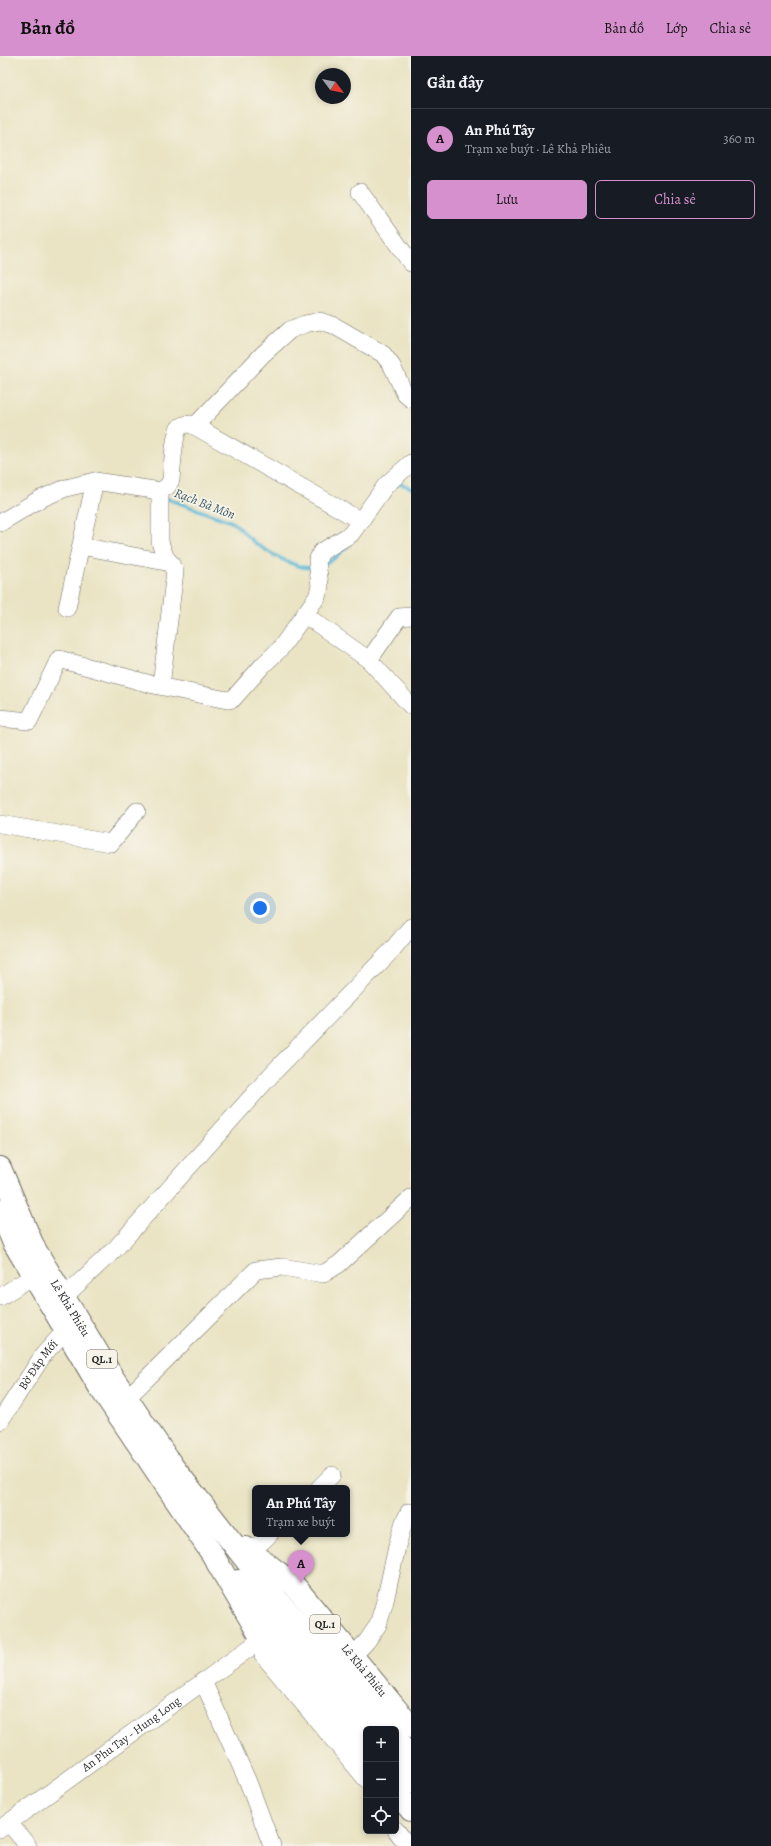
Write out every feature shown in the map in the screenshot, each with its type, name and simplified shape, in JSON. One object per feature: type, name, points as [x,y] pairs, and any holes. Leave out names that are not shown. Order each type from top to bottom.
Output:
[{"type":"highway","name":"Lê Khả Phiêu","points":[[0,1168],[34,1248],[126,1398],[173,1467],[226,1535],[264,1597]]},
{"type":"highway","name":"Lê Khả Phiêu","points":[[0,1211],[14,1243],[103,1392],[211,1552],[258,1642],[363,1755]]},
{"type":"highway","name":"Lê Khả Phiêu","points":[[226,1535],[293,1584],[411,1727]]},
{"type":"highway","name":"Lê Khả Phiêu","points":[[211,1552],[264,1597]]},
{"type":"highway","name":"QL.1","points":[[264,1597],[384,1726]]},
{"type":"highway","name":"QL.1","points":[[264,1597],[364,1726]]},
{"type":"highway","points":[[399,1744],[411,1758]]},
{"type":"highway","points":[[399,1768],[411,1782]]},
{"type":"highway","points":[[399,1796],[411,1810]]},
{"type":"street","points":[[360,192],[411,263]]},
{"type":"street","points":[[195,426],[262,355],[290,330],[305,324],[320,321],[334,325],[383,354],[392,366],[406,394],[411,399]]},
{"type":"street","points":[[161,686],[175,570],[165,556],[160,542],[160,496],[171,480],[179,427],[191,424],[195,426],[361,521]]},
{"type":"street","points":[[0,718],[29,721],[59,659],[161,686],[226,700],[233,699],[263,665],[280,649],[317,597],[320,586],[318,566],[321,552],[351,534],[386,485],[411,463]]},
{"type":"street","points":[[0,523],[40,499],[66,488],[94,487],[160,496]]},
{"type":"street","points":[[67,608],[94,487]]},
{"type":"street","points":[[81,546],[171,564]]},
{"type":"street","points":[[305,615],[369,660],[411,706]]},
{"type":"street","points":[[369,660],[399,617],[411,616]]},
{"type":"street","points":[[0,824],[111,844],[138,811]]},
{"type":"street","points":[[64,1297],[117,1248],[271,1075],[390,951],[411,927]]},
{"type":"street","points":[[126,1398],[256,1270],[282,1267],[323,1274],[339,1264],[411,1198]]},
{"type":"street","points":[[0,1297],[33,1276]]},
{"type":"street","name":"Bờ Đắp Mới","points":[[0,1421],[44,1354],[66,1330]]},
{"type":"street","points":[[321,1485],[332,1475]]},
{"type":"street","points":[[352,1657],[367,1641],[378,1625],[398,1542],[404,1522],[409,1512],[411,1512]]},
{"type":"street","points":[[251,1552],[267,1537]]},
{"type":"street","points":[[258,1642],[363,1775]]},
{"type":"street","name":"An Phu Tay - Hung Long","points":[[3,1825],[258,1642]]},
{"type":"street","points":[[203,1681],[248,1782],[272,1846]]},
{"type":"street","points":[[3,1825],[28,1846]]},
{"type":"street","points":[[399,1834],[408,1846]]},
{"type":"waterway","name":"Rạch Bà Môn","points":[[395,485],[402,484],[411,488]]},
{"type":"waterway","name":"Rạch Bà Môn","points":[[165,498],[232,522],[254,542],[269,552],[288,562],[312,568]]},
{"type":"waterway","name":"Rạch Bà Môn","points":[[322,564],[332,560],[352,542]]},
{"type":"place","name":"An Phú Tây","points":[[301,1583]]}]
